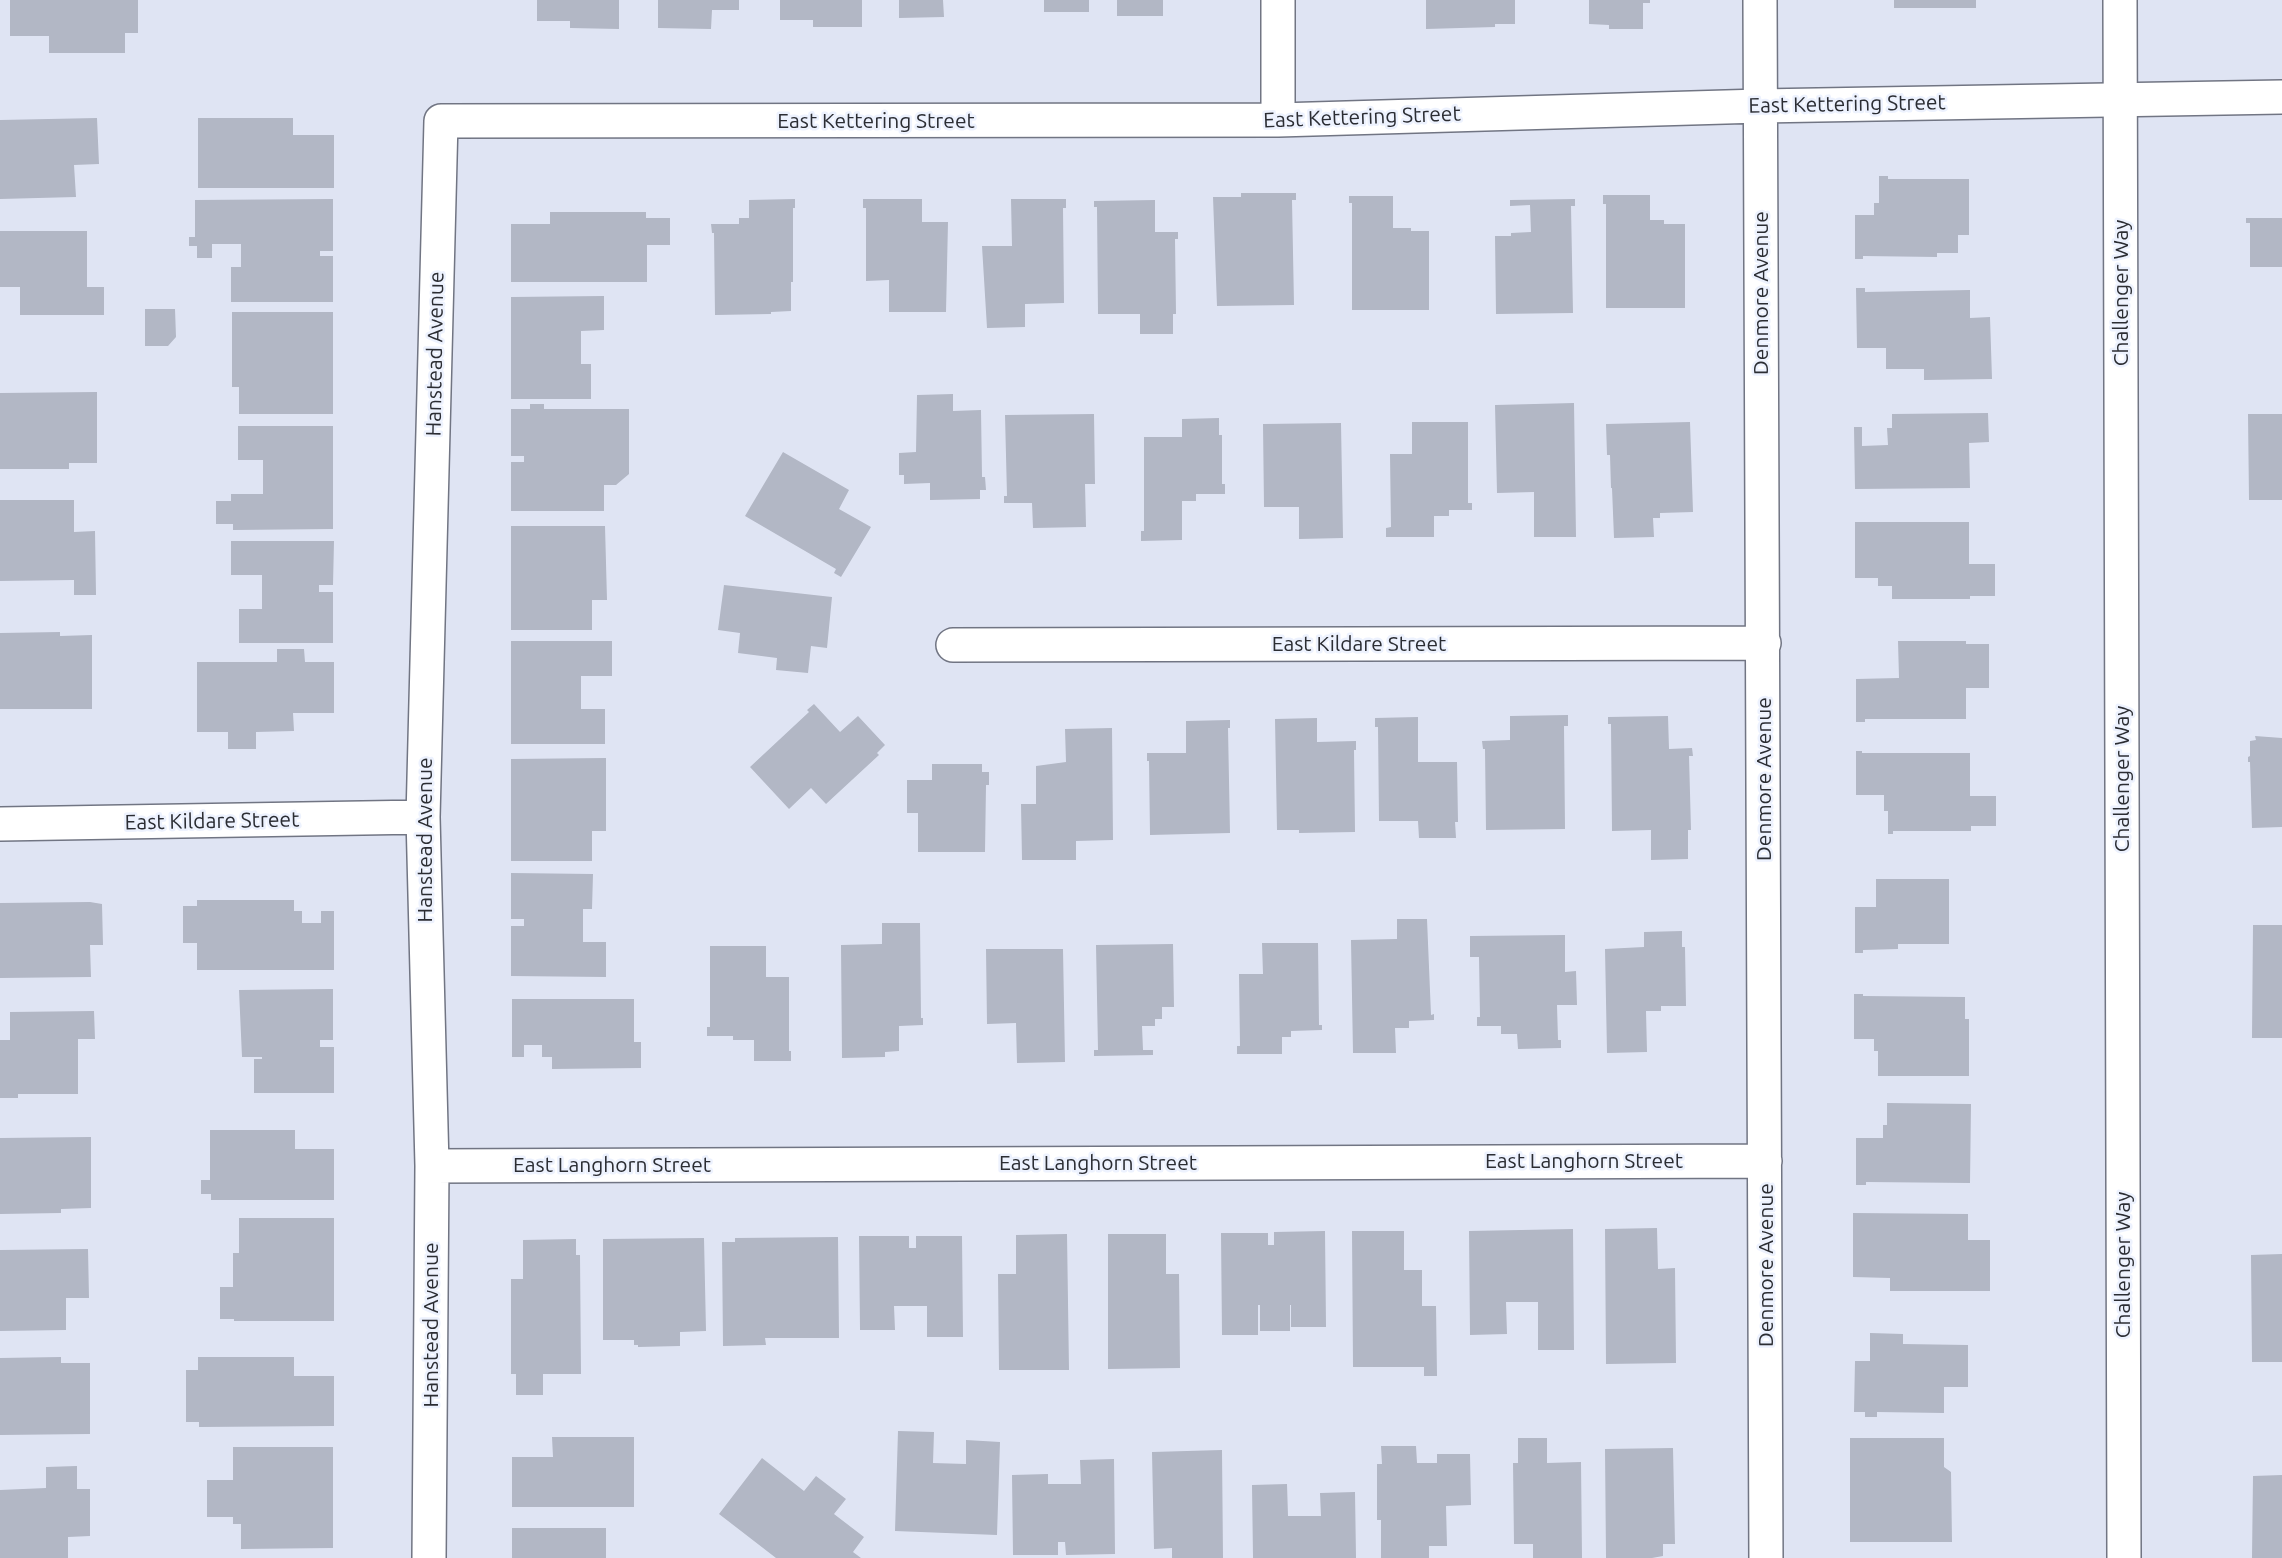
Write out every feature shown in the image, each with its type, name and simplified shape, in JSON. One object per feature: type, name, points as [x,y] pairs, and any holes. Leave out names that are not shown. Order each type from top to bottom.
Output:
[{"type":"street","points":[[1278,0],[1278,120]]},
{"type":"street","name":"Denmore Avenue","points":[[1760,0],[1767,1558]]},
{"type":"street","name":"Challenger Way","points":[[2120,0],[2124,1558]]},
{"type":"street","name":"East Kettering Street","points":[[441,121],[1278,120],[1760,105],[2282,97]]},
{"type":"street","name":"Hanstead Avenue","points":[[429,1558],[432,1166],[423,817],[441,121]]},
{"type":"street","name":"East Kildare Street","points":[[953,645],[1764,643]]},
{"type":"street","name":"East Kildare Street","points":[[0,824],[423,817]]},
{"type":"street","name":"East Langhorn Street","points":[[432,1166],[1765,1161]]},
{"type":"building","points":[[10,0],[138,0],[138,33],[125,33],[125,53],[49,53],[49,36],[10,36]]},
{"type":"building","points":[[537,0],[619,0],[619,29],[570,28],[570,21],[537,21]]},
{"type":"building","points":[[658,0],[739,0],[739,10],[712,10],[711,29],[658,28]]},
{"type":"building","points":[[780,0],[862,0],[862,27],[813,27],[813,20],[780,20]]},
{"type":"building","points":[[899,0],[943,0],[944,17],[899,18]]},
{"type":"building","points":[[1044,0],[1089,0],[1089,12],[1044,12]]},
{"type":"building","points":[[1117,0],[1163,0],[1163,16],[1117,16]]},
{"type":"building","points":[[1426,0],[1515,0],[1515,24],[1495,24],[1495,27],[1426,29]]},
{"type":"building","points":[[1589,0],[1650,0],[1650,3],[1643,3],[1643,29],[1609,29],[1609,25],[1589,24]]},
{"type":"building","points":[[1894,0],[1976,0],[1976,8],[1894,8]]},
{"type":"building","points":[[97,118],[99,164],[74,165],[76,197],[0,199],[0,120]]},
{"type":"building","points":[[198,118],[293,118],[293,135],[334,135],[334,188],[198,188]]},
{"type":"building","points":[[1879,176],[1888,176],[1888,179],[1969,179],[1969,235],[1958,235],[1958,253],[1937,253],[1937,257],[1863,256],[1863,259],[1855,259],[1855,215],[1874,215],[1874,203],[1879,203]]},
{"type":"building","points":[[1241,193],[1296,193],[1296,200],[1292,200],[1294,305],[1217,306],[1213,197],[1241,197]]},
{"type":"building","points":[[1603,195],[1650,195],[1650,220],[1664,220],[1664,224],[1685,224],[1685,308],[1606,308],[1606,204],[1603,204]]},
{"type":"building","points":[[1349,196],[1393,196],[1393,228],[1429,231],[1429,310],[1352,310],[1352,203],[1349,203]]},
{"type":"building","points":[[333,199],[333,251],[320,251],[320,256],[333,256],[333,302],[231,302],[231,267],[241,267],[241,244],[212,244],[212,258],[197,258],[197,246],[189,246],[189,237],[195,237],[195,200]]},
{"type":"building","points":[[795,199],[791,311],[771,312],[771,314],[715,315],[714,233],[712,233],[711,224],[739,224],[739,218],[749,218],[749,200]]},
{"type":"building","points":[[863,199],[922,199],[922,222],[948,222],[946,312],[889,312],[889,280],[866,281],[866,208],[863,208]]},
{"type":"building","points":[[1011,199],[1066,199],[1066,208],[1063,208],[1064,303],[1025,304],[1025,327],[987,328],[982,246],[1012,246]]},
{"type":"building","points":[[1575,199],[1575,206],[1571,206],[1573,313],[1496,314],[1495,236],[1531,232],[1530,205],[1510,206],[1510,200]]},
{"type":"building","points":[[1155,200],[1155,232],[1178,232],[1178,239],[1175,239],[1176,314],[1173,314],[1173,334],[1140,334],[1140,314],[1098,314],[1097,207],[1094,207],[1094,201]]},
{"type":"building","points":[[550,212],[646,212],[646,218],[670,218],[670,245],[647,245],[647,282],[511,282],[511,224],[550,224]]},
{"type":"building","points":[[2246,218],[2282,218],[2282,267],[2250,267],[2250,223],[2246,223]]},
{"type":"building","points":[[0,231],[87,231],[87,287],[104,287],[104,315],[20,315],[20,287],[0,287]]},
{"type":"building","points":[[1856,288],[1865,288],[1865,292],[1970,290],[1970,318],[1990,317],[1992,379],[1924,380],[1924,369],[1886,369],[1886,348],[1857,348]]},
{"type":"building","points":[[604,296],[604,330],[581,331],[581,364],[591,364],[591,399],[511,399],[511,297]]},
{"type":"building","points":[[145,309],[175,309],[176,337],[168,346],[145,346]]},
{"type":"building","points":[[232,312],[333,312],[333,414],[239,414],[239,387],[232,387]]},
{"type":"building","points":[[97,392],[97,463],[69,463],[69,469],[0,469],[0,393]]},
{"type":"building","points":[[953,394],[953,411],[981,410],[982,477],[985,477],[986,490],[980,490],[980,499],[930,500],[930,483],[904,484],[904,475],[899,475],[899,453],[916,452],[917,395]]},
{"type":"building","points":[[1574,403],[1576,537],[1534,537],[1534,492],[1497,493],[1495,405]]},
{"type":"building","points":[[530,404],[544,404],[544,409],[629,409],[629,474],[616,485],[604,485],[604,511],[511,511],[511,462],[524,462],[524,456],[511,456],[511,409],[530,409]]},
{"type":"building","points":[[1988,413],[1989,442],[1969,443],[1970,488],[1855,489],[1854,427],[1862,427],[1862,446],[1888,445],[1887,428],[1892,428],[1892,414]]},
{"type":"building","points":[[1094,414],[1095,484],[1085,484],[1086,527],[1033,528],[1032,503],[1004,503],[1004,496],[1007,496],[1005,415]]},
{"type":"building","points":[[2248,414],[2282,414],[2282,500],[2249,500]]},
{"type":"building","points":[[1219,418],[1219,435],[1222,435],[1222,484],[1225,484],[1225,494],[1196,494],[1196,501],[1182,501],[1182,540],[1141,541],[1141,531],[1144,531],[1144,437],[1182,437],[1182,419]]},
{"type":"building","points":[[1412,422],[1468,422],[1468,503],[1472,503],[1472,510],[1449,510],[1449,516],[1434,516],[1434,537],[1386,537],[1386,528],[1391,527],[1390,454],[1412,454]]},
{"type":"building","points":[[1690,422],[1693,512],[1660,513],[1660,518],[1653,518],[1654,537],[1614,538],[1610,455],[1607,455],[1606,424]]},
{"type":"building","points":[[1341,423],[1343,538],[1299,539],[1299,507],[1264,507],[1263,424]]},
{"type":"building","points":[[238,426],[333,426],[333,529],[233,530],[233,524],[216,524],[216,501],[231,501],[231,494],[263,494],[263,460],[238,460]]},
{"type":"building","points":[[783,452],[849,490],[839,509],[871,527],[841,577],[834,573],[836,569],[745,516]]},
{"type":"building","points":[[0,500],[74,500],[74,532],[95,531],[96,595],[74,595],[74,580],[0,581]]},
{"type":"building","points":[[1855,522],[1969,522],[1969,564],[1995,564],[1995,596],[1970,596],[1970,599],[1892,599],[1892,586],[1878,586],[1878,578],[1855,578]]},
{"type":"building","points":[[511,526],[605,526],[607,600],[592,600],[592,630],[511,630]]},
{"type":"building","points":[[231,541],[334,541],[333,585],[319,585],[319,592],[333,592],[333,643],[239,643],[239,609],[262,609],[262,575],[231,575]]},
{"type":"building","points":[[724,585],[832,597],[827,648],[811,646],[808,673],[776,670],[777,658],[738,653],[740,633],[718,630]]},
{"type":"building","points":[[60,632],[60,636],[92,635],[92,709],[0,709],[0,633]]},
{"type":"building","points":[[511,641],[612,641],[612,676],[581,676],[581,709],[605,709],[605,744],[511,744]]},
{"type":"building","points":[[1898,641],[1966,641],[1966,644],[1989,644],[1989,688],[1966,688],[1966,719],[1865,719],[1865,722],[1856,722],[1856,679],[1899,678]]},
{"type":"building","points":[[277,649],[304,649],[305,662],[334,662],[334,713],[293,713],[294,731],[256,732],[256,749],[228,749],[228,732],[197,732],[197,662],[277,662]]},
{"type":"building","points":[[814,704],[840,732],[858,716],[885,745],[877,753],[879,755],[826,804],[811,788],[789,809],[750,767],[809,712],[807,710]]},
{"type":"building","points":[[1568,715],[1568,726],[1564,726],[1565,829],[1486,830],[1485,749],[1483,749],[1482,741],[1510,740],[1510,716]]},
{"type":"building","points":[[1668,716],[1669,749],[1692,748],[1693,756],[1689,756],[1691,830],[1688,830],[1688,859],[1651,860],[1651,830],[1612,831],[1611,724],[1608,724],[1608,717]]},
{"type":"building","points":[[1418,717],[1418,762],[1457,762],[1456,838],[1419,838],[1418,821],[1379,821],[1378,727],[1375,727],[1375,718]]},
{"type":"building","points":[[1317,718],[1317,742],[1356,741],[1356,750],[1354,750],[1355,832],[1299,833],[1299,830],[1277,830],[1275,719]]},
{"type":"building","points":[[1230,720],[1230,728],[1228,728],[1230,833],[1150,835],[1147,753],[1186,753],[1186,721]]},
{"type":"building","points":[[1112,728],[1113,840],[1076,841],[1076,860],[1022,860],[1021,804],[1036,804],[1036,766],[1066,762],[1065,729]]},
{"type":"building","points":[[2255,736],[2282,738],[2282,827],[2252,828],[2248,757],[2250,756],[2250,741],[2256,740]]},
{"type":"building","points":[[1856,751],[1862,751],[1862,753],[1970,753],[1970,796],[1996,796],[1996,826],[1971,826],[1971,831],[1893,831],[1893,834],[1888,834],[1888,811],[1884,811],[1884,795],[1856,795]]},
{"type":"building","points":[[606,758],[606,831],[592,831],[592,861],[511,861],[511,759]]},
{"type":"building","points":[[932,764],[982,764],[982,772],[989,772],[989,785],[986,785],[985,852],[918,852],[918,813],[907,813],[907,780],[932,780]]},
{"type":"building","points":[[511,873],[593,874],[592,909],[583,909],[583,942],[606,942],[606,977],[511,976],[511,926],[524,926],[524,919],[511,919]]},
{"type":"building","points":[[1876,879],[1949,879],[1949,944],[1898,944],[1898,949],[1863,950],[1863,953],[1855,953],[1855,907],[1876,907]]},
{"type":"building","points":[[197,900],[294,900],[294,911],[302,911],[302,923],[321,923],[321,911],[334,911],[334,970],[197,970],[197,943],[183,943],[183,906],[197,906]]},
{"type":"building","points":[[90,902],[102,904],[103,945],[90,945],[91,977],[0,978],[0,903]]},
{"type":"building","points":[[1397,919],[1427,919],[1431,1015],[1434,1014],[1434,1020],[1409,1021],[1409,1028],[1395,1028],[1396,1053],[1353,1053],[1351,940],[1397,939]]},
{"type":"building","points":[[882,923],[920,923],[923,1025],[899,1026],[899,1051],[885,1052],[885,1057],[842,1058],[841,945],[882,944]]},
{"type":"building","points":[[2253,925],[2282,925],[2282,1038],[2252,1038]]},
{"type":"building","points":[[1682,931],[1682,947],[1685,947],[1686,1006],[1661,1006],[1661,1011],[1646,1011],[1647,1052],[1607,1053],[1605,949],[1644,947],[1644,932]]},
{"type":"building","points":[[1565,935],[1565,972],[1576,971],[1577,1005],[1557,1005],[1558,1040],[1561,1040],[1561,1048],[1518,1049],[1517,1034],[1501,1034],[1501,1026],[1477,1026],[1477,1017],[1480,1017],[1479,957],[1470,957],[1470,936]]},
{"type":"building","points":[[1262,943],[1318,943],[1319,1025],[1322,1025],[1322,1030],[1291,1031],[1291,1037],[1282,1037],[1282,1054],[1237,1054],[1237,1046],[1240,1046],[1239,974],[1263,974]]},
{"type":"building","points":[[1173,944],[1174,1007],[1162,1007],[1162,1019],[1155,1019],[1155,1026],[1142,1026],[1143,1050],[1153,1050],[1153,1055],[1094,1056],[1094,1050],[1098,1050],[1096,945]]},
{"type":"building","points":[[710,946],[766,946],[766,977],[789,977],[791,1061],[754,1061],[754,1040],[733,1040],[733,1036],[707,1036],[707,1027],[710,1027]]},
{"type":"building","points":[[986,949],[1063,949],[1065,1062],[1017,1063],[1016,1023],[987,1024]]},
{"type":"building","points":[[333,989],[333,1040],[320,1040],[320,1047],[334,1047],[334,1093],[254,1093],[254,1059],[262,1059],[262,1057],[242,1057],[239,990]]},
{"type":"building","points":[[1854,994],[1965,997],[1965,1019],[1969,1019],[1969,1076],[1878,1076],[1878,1051],[1874,1051],[1874,1039],[1854,1039]]},
{"type":"building","points":[[512,999],[634,999],[634,1042],[641,1042],[641,1068],[552,1069],[552,1057],[542,1057],[542,1045],[524,1045],[524,1057],[512,1057]]},
{"type":"building","points":[[94,1011],[95,1039],[78,1039],[78,1094],[18,1094],[18,1098],[0,1098],[0,1040],[10,1040],[10,1012]]},
{"type":"building","points":[[1887,1103],[1971,1104],[1970,1183],[1866,1182],[1866,1185],[1856,1185],[1856,1138],[1883,1138],[1883,1125],[1887,1125]]},
{"type":"building","points":[[210,1130],[295,1130],[295,1149],[334,1149],[334,1200],[211,1200],[211,1194],[201,1194],[201,1180],[210,1180]]},
{"type":"building","points":[[91,1137],[91,1208],[61,1209],[61,1213],[0,1214],[0,1138]]},
{"type":"building","points":[[1853,1213],[1968,1214],[1968,1240],[1990,1240],[1990,1291],[1890,1291],[1890,1278],[1853,1277]]},
{"type":"building","points":[[239,1218],[334,1218],[334,1321],[220,1319],[220,1287],[233,1287],[233,1253],[239,1253]]},
{"type":"building","points":[[1657,1228],[1658,1269],[1675,1268],[1676,1363],[1606,1364],[1605,1229]]},
{"type":"building","points":[[1573,1229],[1574,1350],[1538,1350],[1538,1302],[1506,1302],[1507,1334],[1470,1335],[1469,1231]]},
{"type":"building","points":[[1325,1231],[1326,1327],[1291,1327],[1290,1305],[1290,1331],[1260,1331],[1260,1305],[1258,1305],[1258,1335],[1222,1335],[1221,1233],[1268,1233],[1268,1245],[1274,1245],[1274,1232]]},
{"type":"building","points":[[1352,1231],[1404,1231],[1404,1270],[1422,1270],[1422,1306],[1436,1306],[1437,1376],[1424,1376],[1424,1367],[1353,1367]]},
{"type":"building","points":[[1067,1234],[1069,1370],[999,1370],[998,1274],[1016,1274],[1016,1235]]},
{"type":"building","points":[[1108,1234],[1166,1234],[1166,1274],[1179,1274],[1180,1368],[1108,1369]]},
{"type":"building","points":[[859,1236],[909,1236],[909,1248],[916,1248],[916,1236],[962,1236],[963,1337],[927,1337],[927,1306],[894,1306],[895,1330],[860,1330]]},
{"type":"building","points":[[838,1237],[839,1338],[765,1338],[766,1345],[723,1346],[722,1242],[735,1242],[735,1238]]},
{"type":"building","points":[[704,1238],[706,1331],[680,1332],[680,1346],[638,1347],[634,1345],[634,1340],[603,1340],[603,1239]]},
{"type":"building","points":[[576,1239],[576,1255],[580,1255],[581,1374],[543,1374],[543,1395],[516,1395],[516,1374],[511,1374],[511,1279],[523,1279],[523,1240]]},
{"type":"building","points":[[88,1249],[89,1298],[66,1298],[66,1330],[0,1331],[0,1250]]},
{"type":"building","points":[[2282,1254],[2282,1362],[2252,1362],[2251,1255]]},
{"type":"building","points":[[1870,1333],[1903,1334],[1903,1344],[1968,1345],[1968,1387],[1944,1387],[1944,1413],[1877,1412],[1877,1417],[1865,1417],[1865,1412],[1854,1412],[1855,1361],[1870,1361]]},
{"type":"building","points":[[61,1357],[61,1363],[90,1363],[90,1434],[0,1435],[0,1358]]},
{"type":"building","points":[[198,1357],[294,1357],[294,1376],[334,1376],[334,1426],[199,1427],[199,1422],[186,1422],[186,1370],[198,1370]]},
{"type":"building","points":[[898,1431],[934,1432],[933,1463],[966,1464],[966,1440],[1000,1442],[997,1535],[895,1531]]},
{"type":"building","points":[[552,1437],[634,1437],[634,1507],[512,1507],[512,1457],[553,1457]]},
{"type":"building","points":[[1518,1438],[1547,1438],[1547,1463],[1581,1462],[1582,1558],[1533,1558],[1533,1544],[1514,1544],[1513,1463],[1518,1463]]},
{"type":"building","points":[[1850,1438],[1944,1438],[1944,1467],[1951,1472],[1952,1542],[1850,1542]]},
{"type":"building","points":[[1381,1446],[1416,1446],[1417,1463],[1437,1463],[1437,1454],[1470,1454],[1471,1505],[1446,1506],[1447,1546],[1429,1546],[1429,1558],[1381,1558],[1381,1520],[1377,1520],[1377,1464],[1382,1464]]},
{"type":"building","points":[[233,1447],[333,1447],[333,1548],[241,1549],[241,1524],[233,1524],[233,1517],[207,1517],[207,1480],[233,1480]]},
{"type":"building","points":[[1673,1448],[1675,1544],[1663,1544],[1663,1556],[1606,1558],[1605,1449]]},
{"type":"building","points":[[1222,1450],[1223,1558],[1172,1558],[1172,1548],[1154,1549],[1152,1452]]},
{"type":"building","points":[[762,1458],[804,1491],[816,1476],[846,1499],[834,1514],[864,1537],[853,1552],[861,1558],[776,1558],[719,1514]]},
{"type":"building","points":[[1114,1459],[1115,1554],[1066,1555],[1065,1542],[1058,1542],[1058,1555],[1013,1555],[1012,1475],[1048,1474],[1048,1484],[1081,1484],[1080,1460]]},
{"type":"building","points":[[77,1466],[77,1489],[90,1489],[90,1536],[68,1537],[68,1558],[0,1558],[0,1490],[46,1488],[46,1467]]},
{"type":"building","points":[[2282,1475],[2282,1558],[2252,1558],[2253,1476]]},
{"type":"building","points":[[1287,1484],[1288,1516],[1321,1516],[1320,1493],[1355,1492],[1356,1558],[1253,1558],[1252,1485]]},
{"type":"building","points":[[512,1528],[606,1528],[606,1558],[512,1558]]}]
